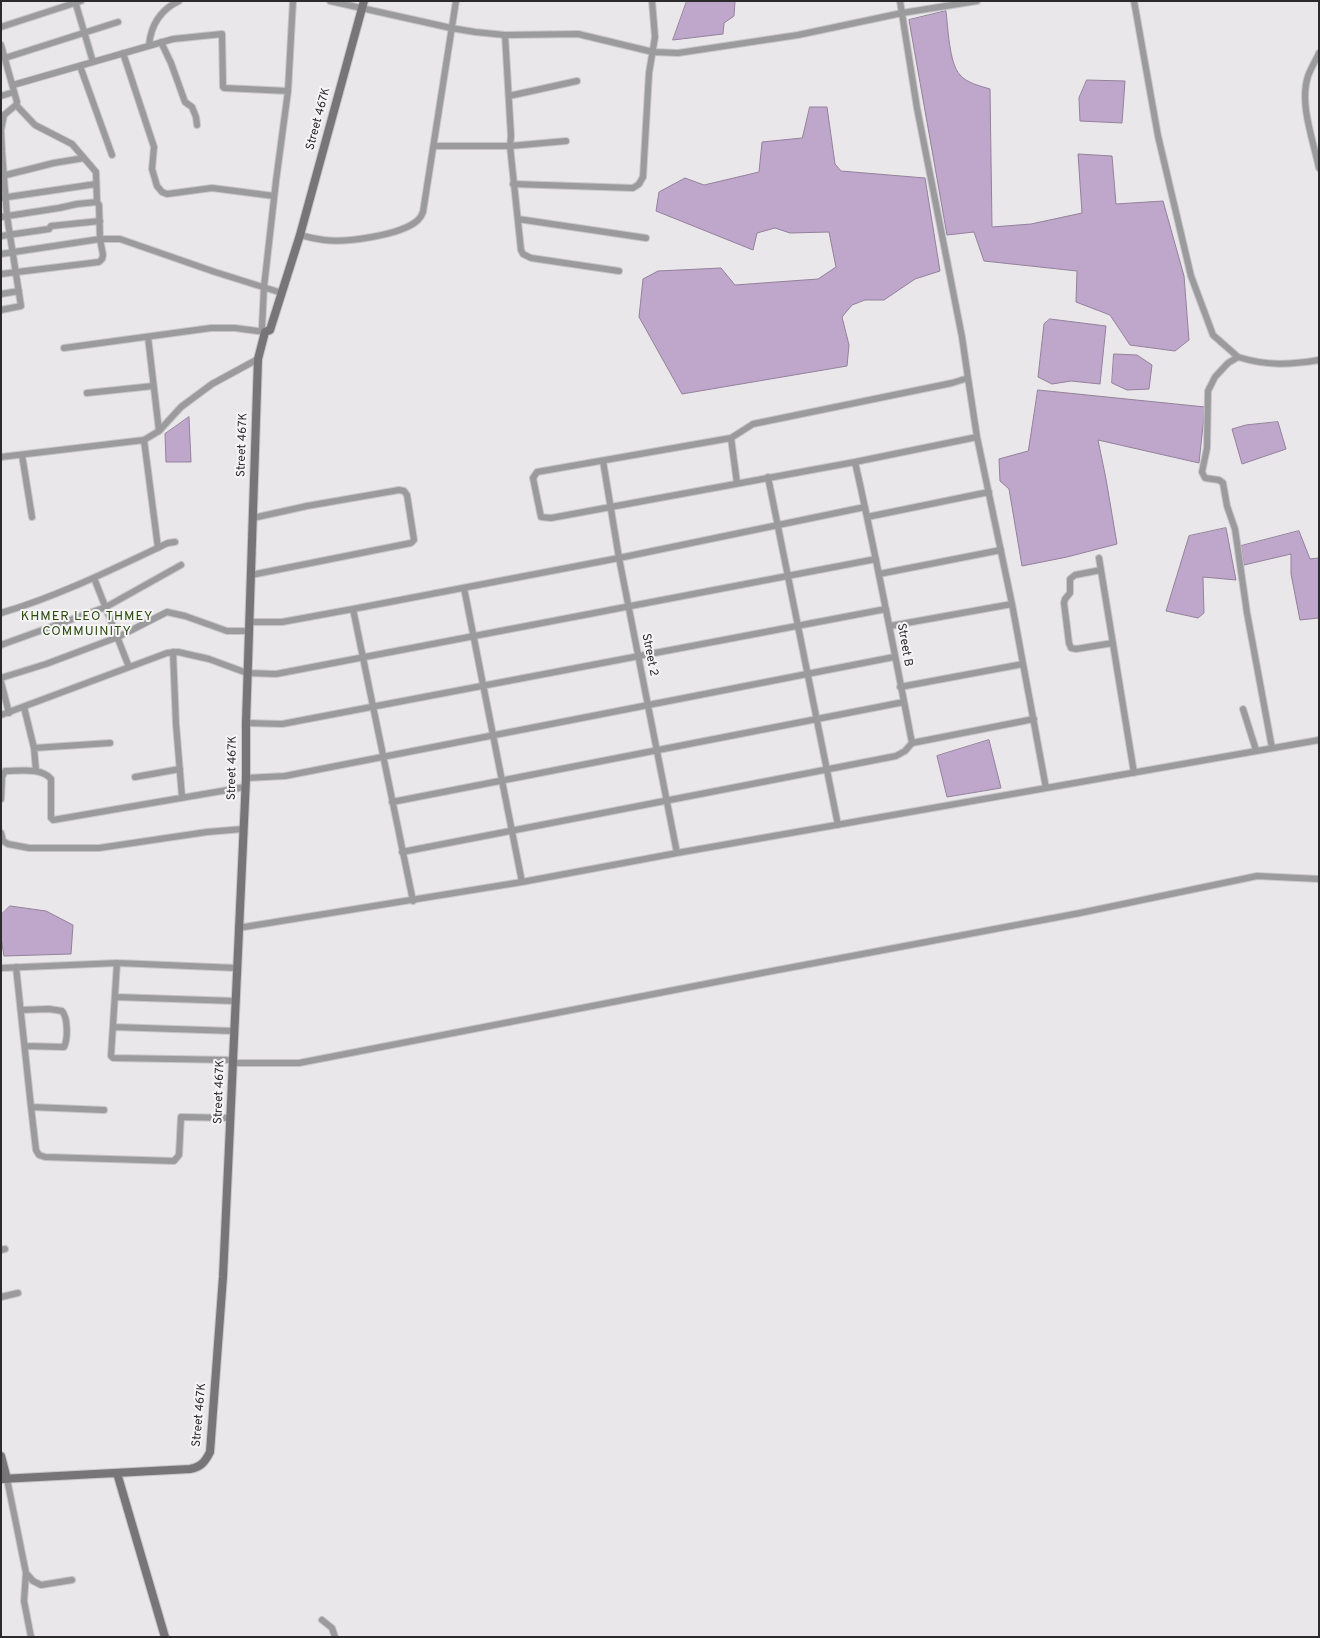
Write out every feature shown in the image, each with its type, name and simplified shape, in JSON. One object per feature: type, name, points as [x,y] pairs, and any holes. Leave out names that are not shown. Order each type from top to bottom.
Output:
[{"type":"street","points":[[149,46],[152,28],[157,18],[172,4],[179,1]]},
{"type":"street","points":[[265,332],[262,328],[264,287],[288,92],[293,1]]},
{"type":"street","points":[[330,1],[363,4],[451,28],[505,35],[578,34],[653,52],[678,53],[798,35],[902,13],[977,1]]},
{"type":"street","points":[[300,235],[323,240],[369,238],[402,228],[419,220],[423,212],[456,1]]},
{"type":"street","points":[[514,184],[633,188],[639,184],[643,177],[649,73],[653,52],[655,25],[652,1]]},
{"type":"street","points":[[900,1],[917,108],[962,337],[977,438],[1012,604],[1046,788]]},
{"type":"street","points":[[937,8],[938,1]]},
{"type":"street","points":[[1134,1],[1158,136],[1191,276],[1213,335],[1238,357],[1257,362],[1272,364],[1300,363],[1319,360]]},
{"type":"street","points":[[1,27],[77,2],[83,33],[93,62]]},
{"type":"street","name":"Street 467K","points":[[4,1479],[197,1468],[205,1462],[210,1452],[223,1277],[246,778],[246,723],[258,359],[265,332],[270,330],[300,235],[363,4]]},
{"type":"street","points":[[4,61],[118,22]]},
{"type":"street","points":[[12,85],[161,42],[194,36],[222,34],[224,88],[288,92]]},
{"type":"street","points":[[505,35],[511,136],[510,146],[521,250],[526,256],[576,266],[619,271]]},
{"type":"street","points":[[161,42],[171,63],[185,102],[192,107],[197,125]]},
{"type":"street","points":[[1,45],[4,61],[17,102],[16,105],[35,125],[72,144],[96,172],[102,255],[102,259],[99,262],[1,274]]},
{"type":"street","points":[[123,53],[154,147],[152,169],[157,186],[162,192],[167,194],[212,188],[274,196]]},
{"type":"street","points":[[1318,56],[1308,76],[1305,93],[1307,114],[1319,168]]},
{"type":"street","points":[[80,66],[112,155]]},
{"type":"street","points":[[509,96],[577,81]]},
{"type":"street","points":[[1,96],[14,92]]},
{"type":"street","points":[[1,310],[20,307],[10,234],[4,217],[1,130],[4,115],[16,105]]},
{"type":"street","points":[[434,146],[510,146],[566,141]]},
{"type":"street","points":[[3,176],[54,163],[84,158]]},
{"type":"street","points":[[3,197],[96,184]]},
{"type":"street","points":[[4,217],[77,204],[97,202]]},
{"type":"street","points":[[518,219],[646,238]]},
{"type":"street","points":[[1,236],[49,229],[51,226],[100,221]]},
{"type":"street","points":[[1,254],[100,239],[120,239],[215,272],[282,293]]},
{"type":"street","points":[[1,294],[19,291]]},
{"type":"street","points":[[64,348],[211,328],[235,328],[265,332]]},
{"type":"street","points":[[148,337],[159,431]]},
{"type":"street","points":[[1238,357],[1228,363],[1215,376],[1208,392],[1207,448],[1202,472],[1205,478],[1219,480],[1224,484],[1227,506],[1234,529],[1247,613],[1272,748]]},
{"type":"street","points":[[1,457],[144,440],[159,431],[181,407],[212,384],[258,359]]},
{"type":"street","points":[[968,378],[952,383],[753,424],[731,438],[537,472],[533,478],[541,517],[552,518],[977,438]]},
{"type":"street","points":[[87,393],[153,386]]},
{"type":"street","points":[[731,438],[737,484]]},
{"type":"street","points":[[144,440],[158,548]]},
{"type":"street","points":[[22,455],[32,517]]},
{"type":"street","name":"Street 2","points":[[603,460],[619,558],[677,852]]},
{"type":"street","name":"Street B","points":[[855,462],[890,626],[894,657],[912,743]]},
{"type":"street","points":[[768,477],[838,825]]},
{"type":"street","points":[[251,575],[411,544],[414,540],[407,495],[404,491],[399,490],[307,506],[253,518]]},
{"type":"street","points":[[867,517],[989,492]]},
{"type":"street","points":[[249,622],[282,622],[353,609],[619,558],[865,507]]},
{"type":"street","points":[[1,613],[26,606],[94,578],[168,543],[175,542]]},
{"type":"street","points":[[879,574],[1001,550]]},
{"type":"street","points":[[1099,558],[1134,773]]},
{"type":"street","points":[[1,715],[173,652],[209,660],[248,673],[276,674],[876,559]]},
{"type":"street","points":[[1,645],[106,607],[181,565]]},
{"type":"street","points":[[1101,570],[1075,576],[1070,579],[1070,593],[1065,599],[1064,603],[1069,643],[1071,648],[1076,649],[1113,643]]},
{"type":"street","points":[[94,578],[129,667]]},
{"type":"street","points":[[464,588],[522,882]]},
{"type":"street","points":[[890,626],[1012,604]]},
{"type":"street","points":[[353,609],[413,901]]},
{"type":"street","points":[[246,723],[282,724],[886,609]]},
{"type":"street","points":[[1,678],[46,664],[118,637],[167,612],[185,616],[227,631],[249,631]]},
{"type":"street","points":[[173,652],[182,797]]},
{"type":"street","points":[[246,778],[285,776],[894,657]]},
{"type":"street","points":[[900,687],[1023,664]]},
{"type":"street","points":[[1,682],[9,713]]},
{"type":"street","points":[[392,802],[904,702]]},
{"type":"street","points":[[24,707],[34,748],[36,771]]},
{"type":"street","points":[[1243,709],[1256,750]]},
{"type":"street","points":[[402,852],[827,768],[896,756],[912,743],[1034,719]]},
{"type":"street","points":[[238,928],[413,901],[522,882],[677,852],[1319,740]]},
{"type":"street","points":[[34,748],[110,744]]},
{"type":"street","points":[[136,777],[180,769]]},
{"type":"street","points":[[1,799],[2,777],[5,771],[36,771],[48,775],[51,779],[51,818],[53,820],[245,787]]},
{"type":"street","points":[[1,833],[2,841],[8,844],[29,848],[99,848],[207,832],[243,830]]},
{"type":"street","points":[[117,964],[111,1056],[113,1058],[299,1063],[767,972],[1080,914],[1258,876],[1319,879]]},
{"type":"street","points":[[1,968],[117,964],[237,968]]},
{"type":"street","points":[[16,967],[36,1150],[39,1155],[45,1157],[174,1161],[179,1155],[181,1117],[231,1118]]},
{"type":"street","points":[[115,997],[235,1001]]},
{"type":"street","points":[[21,1010],[49,1009],[62,1012],[65,1015],[66,1038],[64,1047],[25,1046]]},
{"type":"street","points":[[113,1027],[234,1031]]},
{"type":"street","points":[[31,1107],[104,1110]]},
{"type":"street","points":[[1,1297],[18,1293]]},
{"type":"street","points":[[1,1456],[4,1479],[26,1573],[24,1601],[31,1637]]},
{"type":"street","points":[[117,1473],[165,1637]]},
{"type":"street","points":[[26,1573],[34,1581],[41,1585],[72,1580]]},
{"type":"street","points":[[322,1620],[332,1628],[335,1637]]},
{"type":"shaded area","points":[[687,1],[735,1],[734,16],[724,23],[723,34],[673,40]]},
{"type":"shaded area","points":[[946,11],[951,54],[956,69],[966,80],[990,89],[992,227],[1031,224],[1082,213],[1078,154],[1112,156],[1116,204],[1163,201],[1184,276],[1189,340],[1175,351],[1130,345],[1110,315],[1076,302],[1077,271],[984,261],[974,232],[947,235],[909,20]]},
{"type":"shaded area","points":[[1087,80],[1125,81],[1122,123],[1080,121],[1079,98]]},
{"type":"shaded area","points":[[810,107],[827,107],[835,164],[841,171],[925,178],[940,271],[915,279],[884,300],[865,300],[852,305],[842,317],[849,345],[847,366],[682,394],[639,317],[643,279],[658,271],[721,268],[735,285],[818,279],[836,267],[829,232],[790,233],[775,228],[757,233],[753,250],[656,211],[659,192],[685,178],[704,185],[759,172],[762,142],[802,138]]},
{"type":"shaded area","points":[[1050,319],[1106,326],[1100,384],[1071,381],[1052,384],[1038,377],[1044,324]]},
{"type":"shaded area","points":[[1114,354],[1137,355],[1152,365],[1149,389],[1127,390],[1112,383]]},
{"type":"shaded area","points":[[1038,390],[1205,407],[1199,463],[1098,440],[1117,544],[1067,557],[1022,566],[1009,489],[1000,481],[999,459],[1028,451]]},
{"type":"shaded area","points":[[189,417],[191,462],[166,462],[165,434]]},
{"type":"shaded area","points":[[1278,422],[1286,449],[1242,464],[1232,429],[1246,425]]},
{"type":"shaded area","points":[[1226,528],[1236,580],[1203,577],[1204,613],[1198,618],[1166,611],[1189,536]]},
{"type":"shaded area","points":[[1299,531],[1310,559],[1319,558],[1319,618],[1300,620],[1291,574],[1291,554],[1244,565],[1241,546]]},
{"type":"shaded area","points":[[989,740],[1001,788],[947,797],[937,756]]},
{"type":"shaded area","points":[[10,906],[46,911],[73,925],[71,954],[4,956],[1,938],[1,915]]},
{"type":"district","name":"KHMER LEO THMEY COMMUINITY","points":[[87,624]]}]
